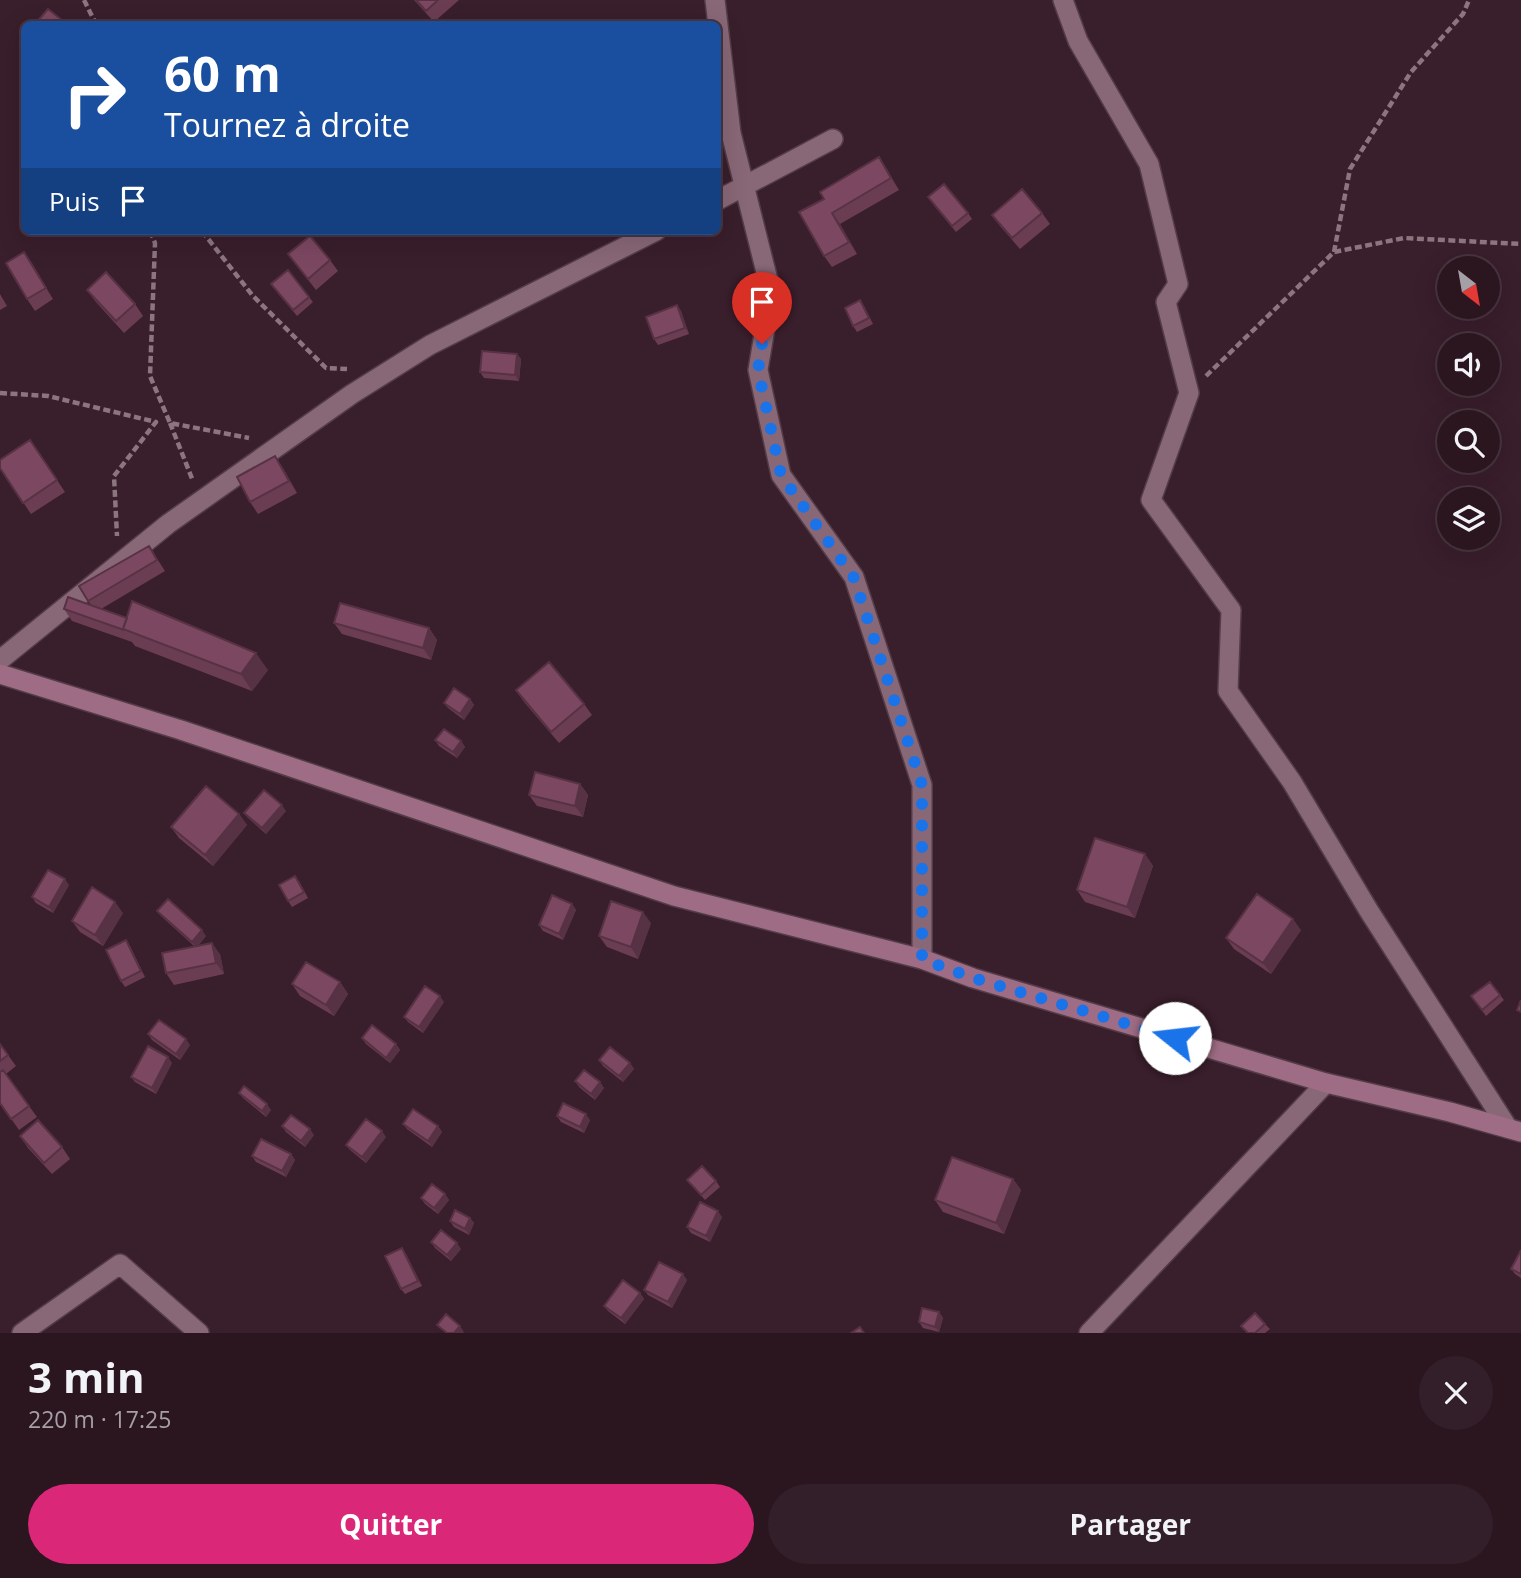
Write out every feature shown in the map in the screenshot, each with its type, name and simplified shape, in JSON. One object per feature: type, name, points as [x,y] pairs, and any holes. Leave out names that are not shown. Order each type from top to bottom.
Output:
[{"type":"main road","points":[[0,674],[181,730],[674,896],[922,959],[973,978],[1326,1083],[1515,1130]]},
{"type":"street","points":[[715,0],[718,21]]},
{"type":"street","points":[[1063,0],[1078,41],[1149,164],[1178,284],[1166,302],[1189,393],[1151,500],[1231,610],[1228,691],[1292,782],[1369,911],[1515,1130]]},
{"type":"street","points":[[721,50],[731,133],[771,292],[758,370],[781,475],[854,578],[922,785],[922,959]]},
{"type":"street","points":[[721,198],[833,139]]},
{"type":"street","points":[[0,660],[168,524],[352,394],[430,345],[648,235]]},
{"type":"street","points":[[1089,1333],[1326,1083]]},
{"type":"street","points":[[22,1333],[120,1264],[200,1333]]},
{"type":"path","points":[[84,0],[94,21]]},
{"type":"path","points":[[1334,252],[1350,169],[1411,72],[1463,14],[1469,0]]},
{"type":"path","points":[[152,235],[155,243],[150,376],[197,493]]},
{"type":"path","points":[[205,235],[253,296],[326,368],[358,369],[352,394]]},
{"type":"path","points":[[1189,393],[1334,252],[1404,238],[1521,244]]},
{"type":"path","points":[[0,393],[48,396],[156,422],[114,476],[118,541]]},
{"type":"path","points":[[170,423],[281,444]]},
{"type":"building","points":[[416,0],[438,0],[426,11]]},
{"type":"building","points":[[48,9],[63,21],[38,21]]},
{"type":"building","points":[[879,157],[891,178],[832,213],[849,242],[824,256],[799,212],[824,199],[820,192]]},
{"type":"building","points":[[944,184],[968,213],[952,226],[928,197]]},
{"type":"building","points":[[1022,189],[1042,213],[1012,238],[992,215]]},
{"type":"building","points":[[310,236],[330,260],[308,279],[288,254]]},
{"type":"building","points":[[24,252],[46,288],[27,299],[6,263]]},
{"type":"building","points":[[288,270],[309,297],[293,310],[271,284]]},
{"type":"building","points":[[106,272],[135,304],[116,321],[87,290]]},
{"type":"building","points":[[860,300],[869,318],[853,326],[845,308]]},
{"type":"building","points":[[677,305],[685,328],[654,339],[646,317]]},
{"type":"building","points":[[482,351],[517,354],[515,375],[480,372]]},
{"type":"building","points":[[30,440],[57,480],[23,503],[0,468],[0,460]]},
{"type":"building","points":[[275,456],[289,481],[250,502],[237,477]]},
{"type":"building","points":[[149,546],[157,560],[88,601],[79,586]]},
{"type":"building","points":[[68,597],[127,618],[124,630],[64,609]]},
{"type":"building","points":[[132,601],[256,653],[241,674],[123,629]]},
{"type":"building","points":[[340,603],[429,628],[423,648],[334,623]]},
{"type":"building","points":[[549,662],[584,704],[551,732],[516,690]]},
{"type":"building","points":[[454,688],[470,699],[460,714],[444,703]]},
{"type":"building","points":[[444,729],[461,741],[453,752],[435,740]]},
{"type":"building","points":[[535,772],[580,784],[575,806],[529,795]]},
{"type":"building","points":[[206,786],[239,814],[205,855],[171,827]]},
{"type":"building","points":[[264,790],[282,805],[262,828],[244,813]]},
{"type":"building","points":[[1095,838],[1145,854],[1127,907],[1077,890]]},
{"type":"building","points":[[48,870],[65,879],[49,907],[32,897]]},
{"type":"building","points":[[295,876],[304,892],[288,901],[279,885]]},
{"type":"building","points":[[92,887],[115,902],[95,935],[72,921]]},
{"type":"building","points":[[1257,894],[1293,919],[1263,963],[1226,938]]},
{"type":"building","points":[[552,895],[572,904],[559,934],[539,925]]},
{"type":"building","points":[[168,899],[202,930],[192,942],[157,911]]},
{"type":"building","points":[[611,901],[643,912],[631,947],[599,936]]},
{"type":"building","points":[[126,940],[141,971],[121,981],[106,950]]},
{"type":"building","points":[[212,943],[216,963],[166,973],[162,953]]},
{"type":"building","points":[[306,962],[340,982],[326,1005],[292,984]]},
{"type":"building","points":[[1490,982],[1500,995],[1482,1010],[1471,996]]},
{"type":"building","points":[[425,986],[440,996],[419,1027],[404,1017]]},
{"type":"building","points":[[159,1020],[186,1039],[176,1054],[148,1034]]},
{"type":"building","points":[[372,1025],[396,1044],[386,1058],[362,1038]]},
{"type":"building","points":[[0,1044],[8,1055],[0,1061]]},
{"type":"building","points":[[148,1046],[168,1057],[152,1088],[131,1077]]},
{"type":"building","points":[[610,1047],[630,1063],[619,1076],[599,1060]]},
{"type":"building","points":[[3,1070],[29,1106],[11,1119],[0,1103],[0,1072]]},
{"type":"building","points":[[584,1070],[600,1082],[591,1094],[575,1081]]},
{"type":"building","points":[[244,1086],[267,1104],[262,1111],[239,1093]]},
{"type":"building","points":[[563,1103],[586,1114],[580,1127],[557,1116]]},
{"type":"building","points":[[413,1109],[438,1126],[428,1141],[403,1124]]},
{"type":"building","points":[[291,1115],[310,1129],[301,1141],[282,1126]]},
{"type":"building","points":[[366,1119],[382,1131],[362,1157],[346,1145]]},
{"type":"building","points":[[38,1120],[62,1147],[44,1163],[20,1136]]},
{"type":"building","points":[[261,1139],[291,1154],[282,1171],[252,1156]]},
{"type":"building","points":[[952,1157],[1013,1179],[996,1223],[935,1200]]},
{"type":"building","points":[[702,1166],[716,1181],[701,1195],[687,1180]]},
{"type":"building","points":[[432,1184],[445,1194],[434,1208],[421,1198]]},
{"type":"building","points":[[700,1202],[718,1211],[706,1236],[687,1227]]},
{"type":"building","points":[[455,1210],[470,1218],[465,1229],[450,1221]]},
{"type":"building","points":[[441,1230],[457,1243],[447,1255],[431,1242]]},
{"type":"building","points":[[402,1248],[418,1281],[401,1289],[385,1256]]},
{"type":"building","points":[[1521,1250],[1521,1274],[1511,1269]]},
{"type":"building","points":[[659,1262],[683,1274],[668,1302],[644,1290]]},
{"type":"building","points":[[623,1280],[640,1293],[621,1318],[604,1306]]},
{"type":"building","points":[[922,1308],[939,1312],[935,1327],[919,1322]]},
{"type":"building","points":[[1255,1313],[1265,1324],[1255,1333],[1248,1333],[1241,1326]]},
{"type":"building","points":[[446,1314],[460,1326],[454,1333],[447,1333],[437,1325]]},
{"type":"building","points":[[860,1327],[864,1333],[851,1333]]},
{"type":"route","points":[[762,344],[758,370],[781,475],[854,578],[922,785],[922,959],[973,978],[1175,1038]]}]
